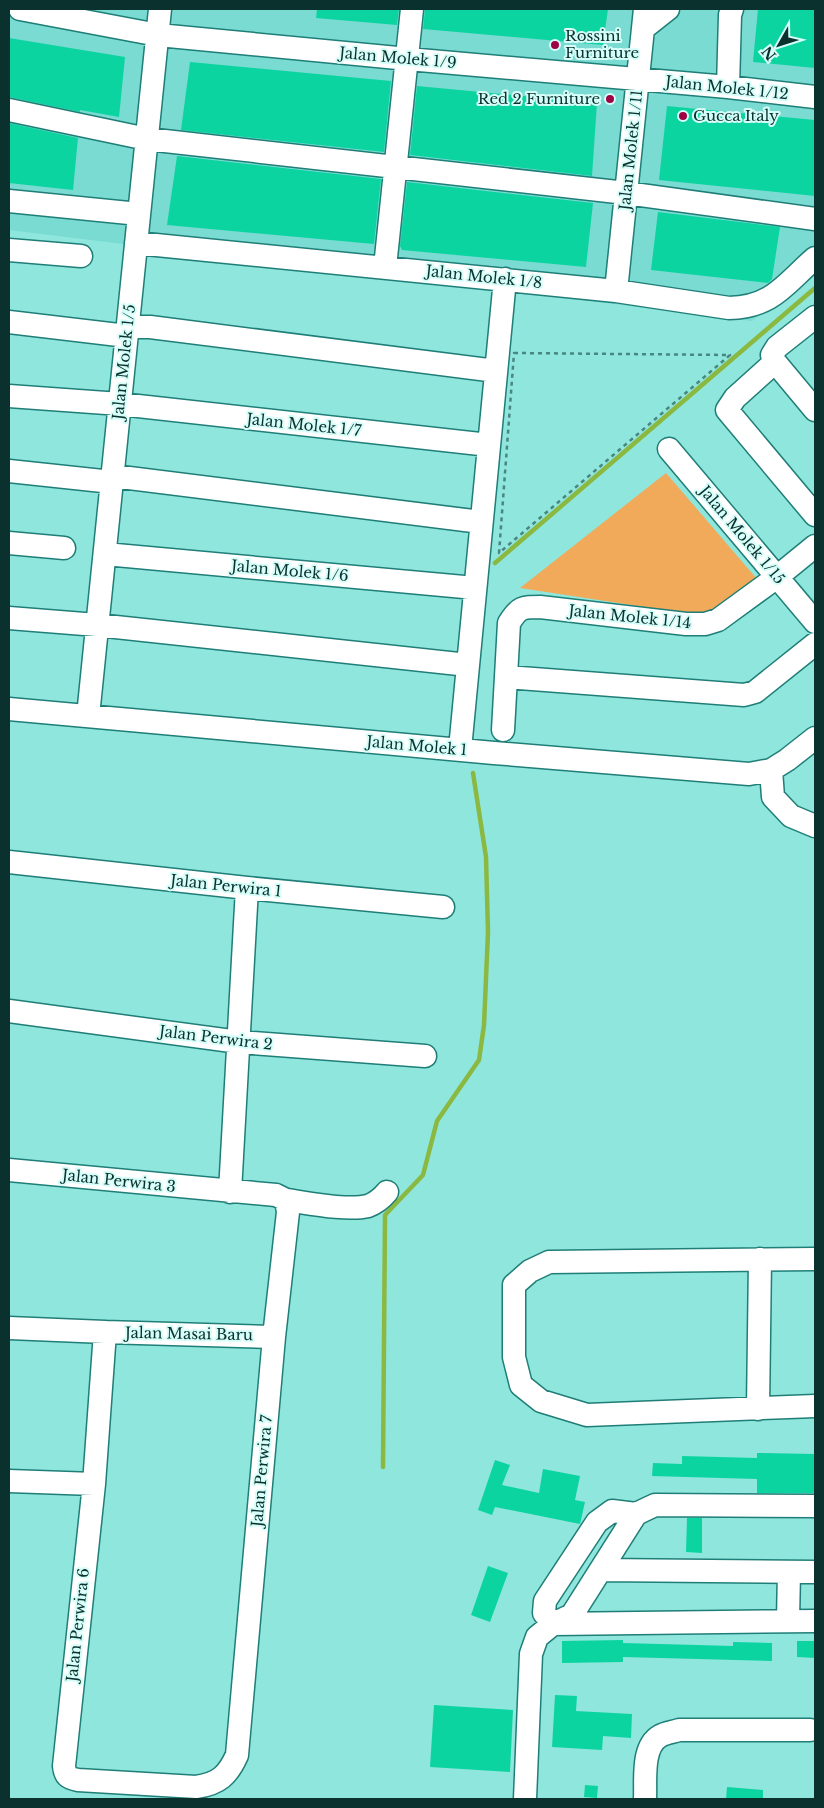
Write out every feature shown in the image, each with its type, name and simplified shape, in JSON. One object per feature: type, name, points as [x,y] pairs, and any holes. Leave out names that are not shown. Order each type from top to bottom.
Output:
[{"type":"street","name":"Jalan Molek 1/9","points":[[20,9],[158,35],[639,79]]},
{"type":"street","name":"Jalan Molek 1/5","points":[[88,716],[160,9]]},
{"type":"street","points":[[385,267],[397,168],[412,9]]},
{"type":"street","points":[[644,19],[668,9]]},
{"type":"street","points":[[728,87],[730,15],[732,9]]},
{"type":"street","name":"Jalan Molek 1/11","points":[[616,291],[644,19]]},
{"type":"street","name":"Jalan Molek 1/12","points":[[639,79],[815,97]]},
{"type":"street","points":[[9,110],[147,139],[626,193],[815,220]]},
{"type":"street","points":[[9,202],[139,214]]},
{"type":"street","name":"Jalan Molek 1/8","points":[[136,243],[616,291],[730,308],[757,304],[774,296],[815,258]]},
{"type":"street","points":[[9,250],[81,256]]},
{"type":"street","points":[[460,749],[505,279]]},
{"type":"street","points":[[815,317],[777,347],[772,354],[776,362],[815,410]]},
{"type":"street","points":[[9,322],[127,331],[150,328],[496,370]]},
{"type":"street","points":[[776,362],[729,404],[727,410],[815,515]]},
{"type":"street","name":"Jalan Molek 1/7","points":[[9,396],[120,404],[489,445]]},
{"type":"street","name":"Jalan Molek 1/15","points":[[669,449],[815,622]]},
{"type":"street","points":[[9,471],[112,479],[481,522]]},
{"type":"street","points":[[9,543],[64,548]]},
{"type":"street","name":"Jalan Molek 1/14","points":[[503,730],[509,623],[515,613],[523,607],[540,607],[686,624],[705,624],[718,620],[777,577],[815,546]]},
{"type":"street","name":"Jalan Molek 1/6","points":[[105,554],[475,588]]},
{"type":"street","points":[[9,618],[97,624],[468,665]]},
{"type":"street","points":[[506,677],[744,695],[755,692],[815,644]]},
{"type":"street","name":"Jalan Molek 1","points":[[9,709],[749,774],[771,770],[815,738]]},
{"type":"street","points":[[771,770],[773,797],[790,816],[815,826]]},
{"type":"street","name":"Jalan Perwira 1","points":[[9,862],[443,907]]},
{"type":"street","points":[[247,888],[230,1192],[276,1195],[286,1200],[331,1207],[368,1206],[380,1200],[387,1192]]},
{"type":"street","name":"Jalan Perwira 2","points":[[9,1011],[239,1042],[425,1056]]},
{"type":"street","name":"Jalan Perwira 3","points":[[9,1170],[230,1192]]},
{"type":"street","name":"Jalan Perwira 7","points":[[194,1790],[226,1775],[238,1755],[274,1337],[288,1212],[286,1200]]},
{"type":"street","points":[[815,1258],[550,1262],[530,1271],[514,1285],[514,1357],[521,1385],[540,1401],[587,1415],[815,1406]]},
{"type":"street","points":[[758,1409],[760,1259]]},
{"type":"street","name":"Jalan Masai Baru","points":[[9,1328],[274,1337]]},
{"type":"street","name":"Jalan Perwira 6","points":[[105,1332],[94,1484],[69,1709],[65,1773],[69,1778],[78,1780],[194,1790]]},
{"type":"street","points":[[9,1481],[94,1484]]},
{"type":"street","points":[[553,1624],[544,1613],[545,1601],[597,1522],[612,1511],[636,1514],[655,1505],[815,1506]]},
{"type":"street","points":[[525,1799],[531,1654],[537,1637],[553,1624],[572,1615],[636,1514]]},
{"type":"street","points":[[601,1570],[815,1572]]},
{"type":"street","points":[[788,1620],[789,1572]]},
{"type":"street","points":[[553,1624],[815,1621]]},
{"type":"street","points":[[645,1799],[647,1758],[650,1746],[659,1736],[679,1730],[810,1730]]},
{"type":"path","points":[[514,353],[730,355],[707,374],[499,553],[514,353]]},
{"type":"shaded area","points":[[9,9],[815,9],[815,268],[752,321],[9,230]]},
{"type":"shaded area","points":[[666,473],[757,579],[710,617],[520,588]]},
{"type":"building","points":[[317,9],[399,9],[397,25],[316,18]]},
{"type":"building","points":[[425,9],[608,9],[603,45],[423,29]]},
{"type":"building","points":[[758,9],[815,9],[815,68],[753,62]]},
{"type":"building","points":[[9,38],[125,57],[119,117],[80,110],[80,112],[9,97]]},
{"type":"building","points":[[190,62],[391,81],[384,152],[181,130]]},
{"type":"building","points":[[417,86],[597,103],[592,176],[410,155]]},
{"type":"building","points":[[667,106],[815,120],[815,196],[659,180]]},
{"type":"building","points":[[9,123],[78,138],[73,190],[9,183]]},
{"type":"building","points":[[177,156],[381,179],[374,244],[167,225]]},
{"type":"building","points":[[407,182],[593,203],[586,267],[402,250],[400,246]]},
{"type":"building","points":[[658,212],[780,227],[772,279],[768,283],[651,270]]},
{"type":"building","points":[[757,1453],[815,1454],[815,1493],[757,1493],[757,1479],[652,1476],[653,1463],[682,1464],[682,1456],[757,1458]]},
{"type":"building","points":[[495,1460],[510,1465],[502,1485],[539,1493],[543,1469],[580,1476],[575,1500],[585,1502],[580,1524],[495,1507],[492,1515],[478,1510]]},
{"type":"building","points":[[687,1518],[702,1518],[702,1553],[686,1552]]},
{"type":"building","points":[[488,1566],[508,1573],[490,1622],[471,1615]]},
{"type":"building","points":[[623,1640],[623,1643],[733,1646],[733,1642],[772,1643],[772,1661],[623,1657],[623,1662],[562,1663],[562,1641]]},
{"type":"building","points":[[797,1641],[815,1641],[815,1658],[797,1657]]},
{"type":"building","points":[[555,1695],[577,1696],[576,1711],[632,1714],[631,1738],[603,1736],[602,1750],[552,1747]]},
{"type":"building","points":[[434,1705],[513,1710],[510,1772],[430,1767]]},
{"type":"building","points":[[585,1785],[598,1786],[597,1798],[584,1797]]},
{"type":"building","points":[[727,1787],[763,1790],[763,1799],[726,1799]]},
{"type":"waterway","points":[[495,563],[815,288]]},
{"type":"waterway","points":[[383,1467],[385,1215],[423,1175],[437,1121],[479,1060],[484,1025],[488,932],[486,857],[473,773]]},
{"type":"place","name":"Rossini Furniture","points":[[555,45]]},
{"type":"place","name":"Red 2 Furniture","points":[[610,99]]},
{"type":"place","name":"Gucca Italy","points":[[683,116]]}]
